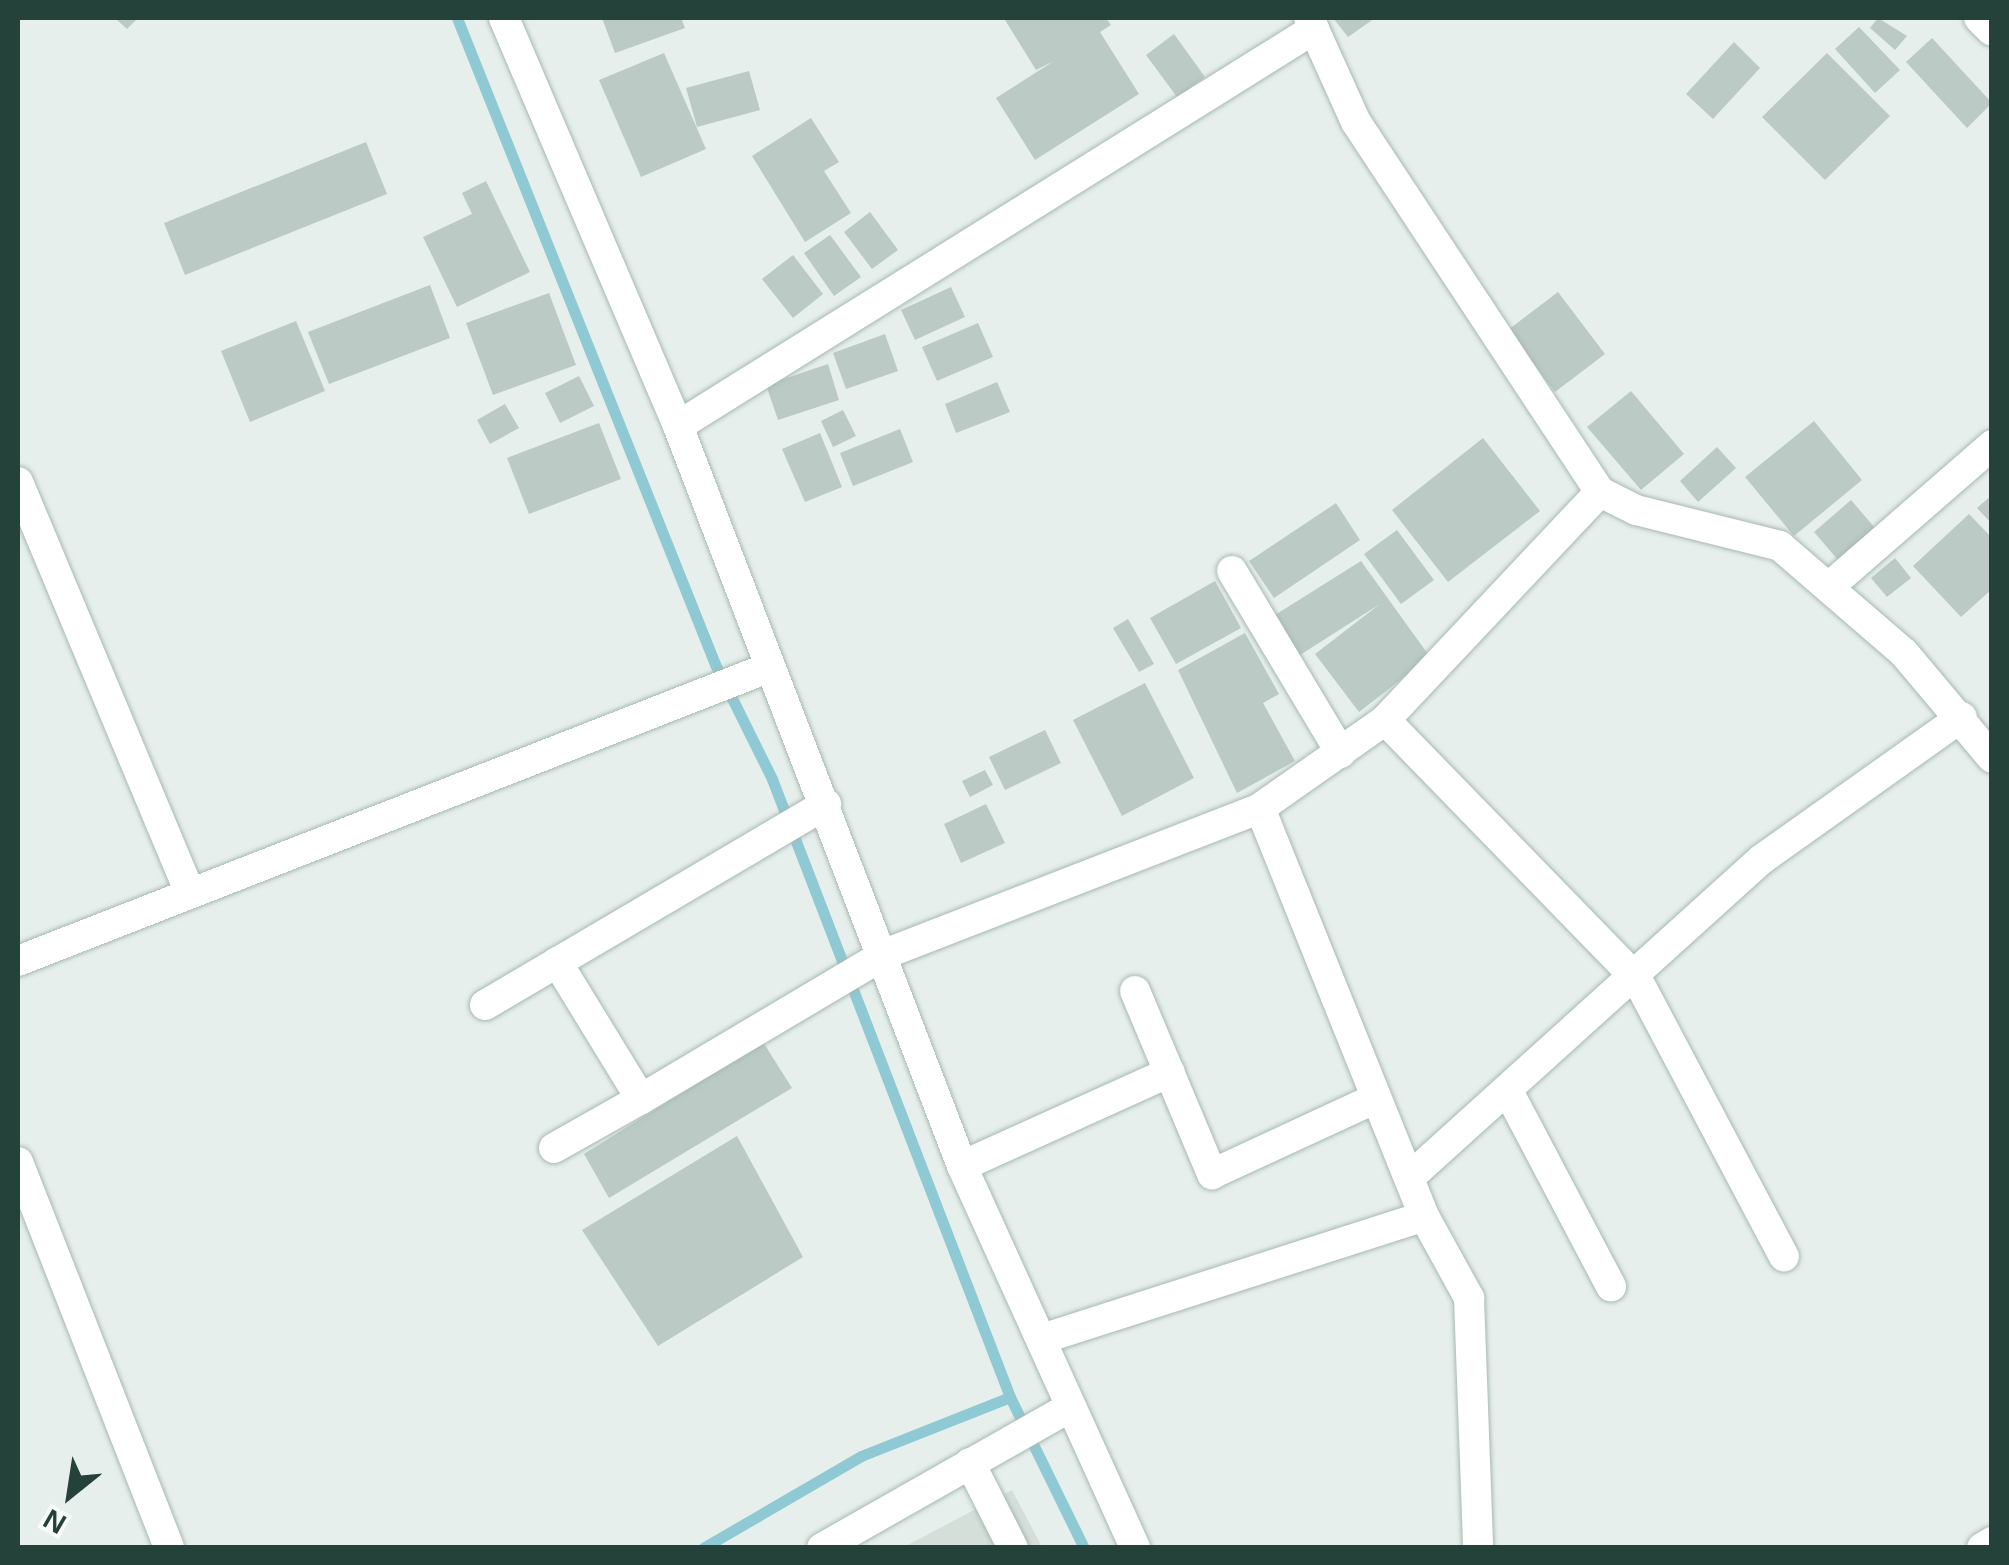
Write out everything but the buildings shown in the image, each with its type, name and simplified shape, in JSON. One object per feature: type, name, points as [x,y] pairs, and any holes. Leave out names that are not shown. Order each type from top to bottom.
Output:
[{"type":"street","points":[[504,18],[678,426],[770,667],[887,954],[962,1166],[1042,1339],[1068,1408],[1135,1548]]},
{"type":"street","points":[[1979,18],[1992,31]]},
{"type":"street","points":[[678,426],[1312,23],[1356,122],[1600,492],[1636,510],[1780,546],[1830,586],[1962,717],[1992,758]]},
{"type":"street","points":[[1830,586],[1992,445]]},
{"type":"street","points":[[18,482],[189,891]]},
{"type":"street","points":[[554,1148],[887,954],[1260,808],[1385,720],[1600,492]]},
{"type":"street","points":[[1232,571],[1341,753]]},
{"type":"street","points":[[18,961],[770,667]]},
{"type":"street","points":[[1410,1178],[1638,978],[1762,859],[1962,717]]},
{"type":"street","points":[[1385,720],[1638,978],[1784,1258]]},
{"type":"street","points":[[485,1005],[826,804]]},
{"type":"street","points":[[1260,808],[1424,1216],[1470,1298],[1478,1548]]},
{"type":"street","points":[[558,962],[641,1099]]},
{"type":"street","points":[[1135,991],[1212,1174],[1374,1099]]},
{"type":"street","points":[[962,1166],[1170,1072]]},
{"type":"street","points":[[1508,1091],[1611,1286]]},
{"type":"street","points":[[18,1162],[169,1548]]},
{"type":"street","points":[[1042,1339],[1424,1216]]},
{"type":"street","points":[[822,1548],[1068,1408]]},
{"type":"street","points":[[970,1464],[1013,1548]]},
{"type":"street","points":[[1982,1548],[1992,1542]]},
{"type":"shaded area","points":[[1012,1490],[1042,1547],[902,1548]]},
{"type":"waterway","points":[[457,18],[715,664],[772,779],[1010,1397],[1084,1548]]},
{"type":"waterway","points":[[703,1548],[861,1456],[1010,1397]]}]
